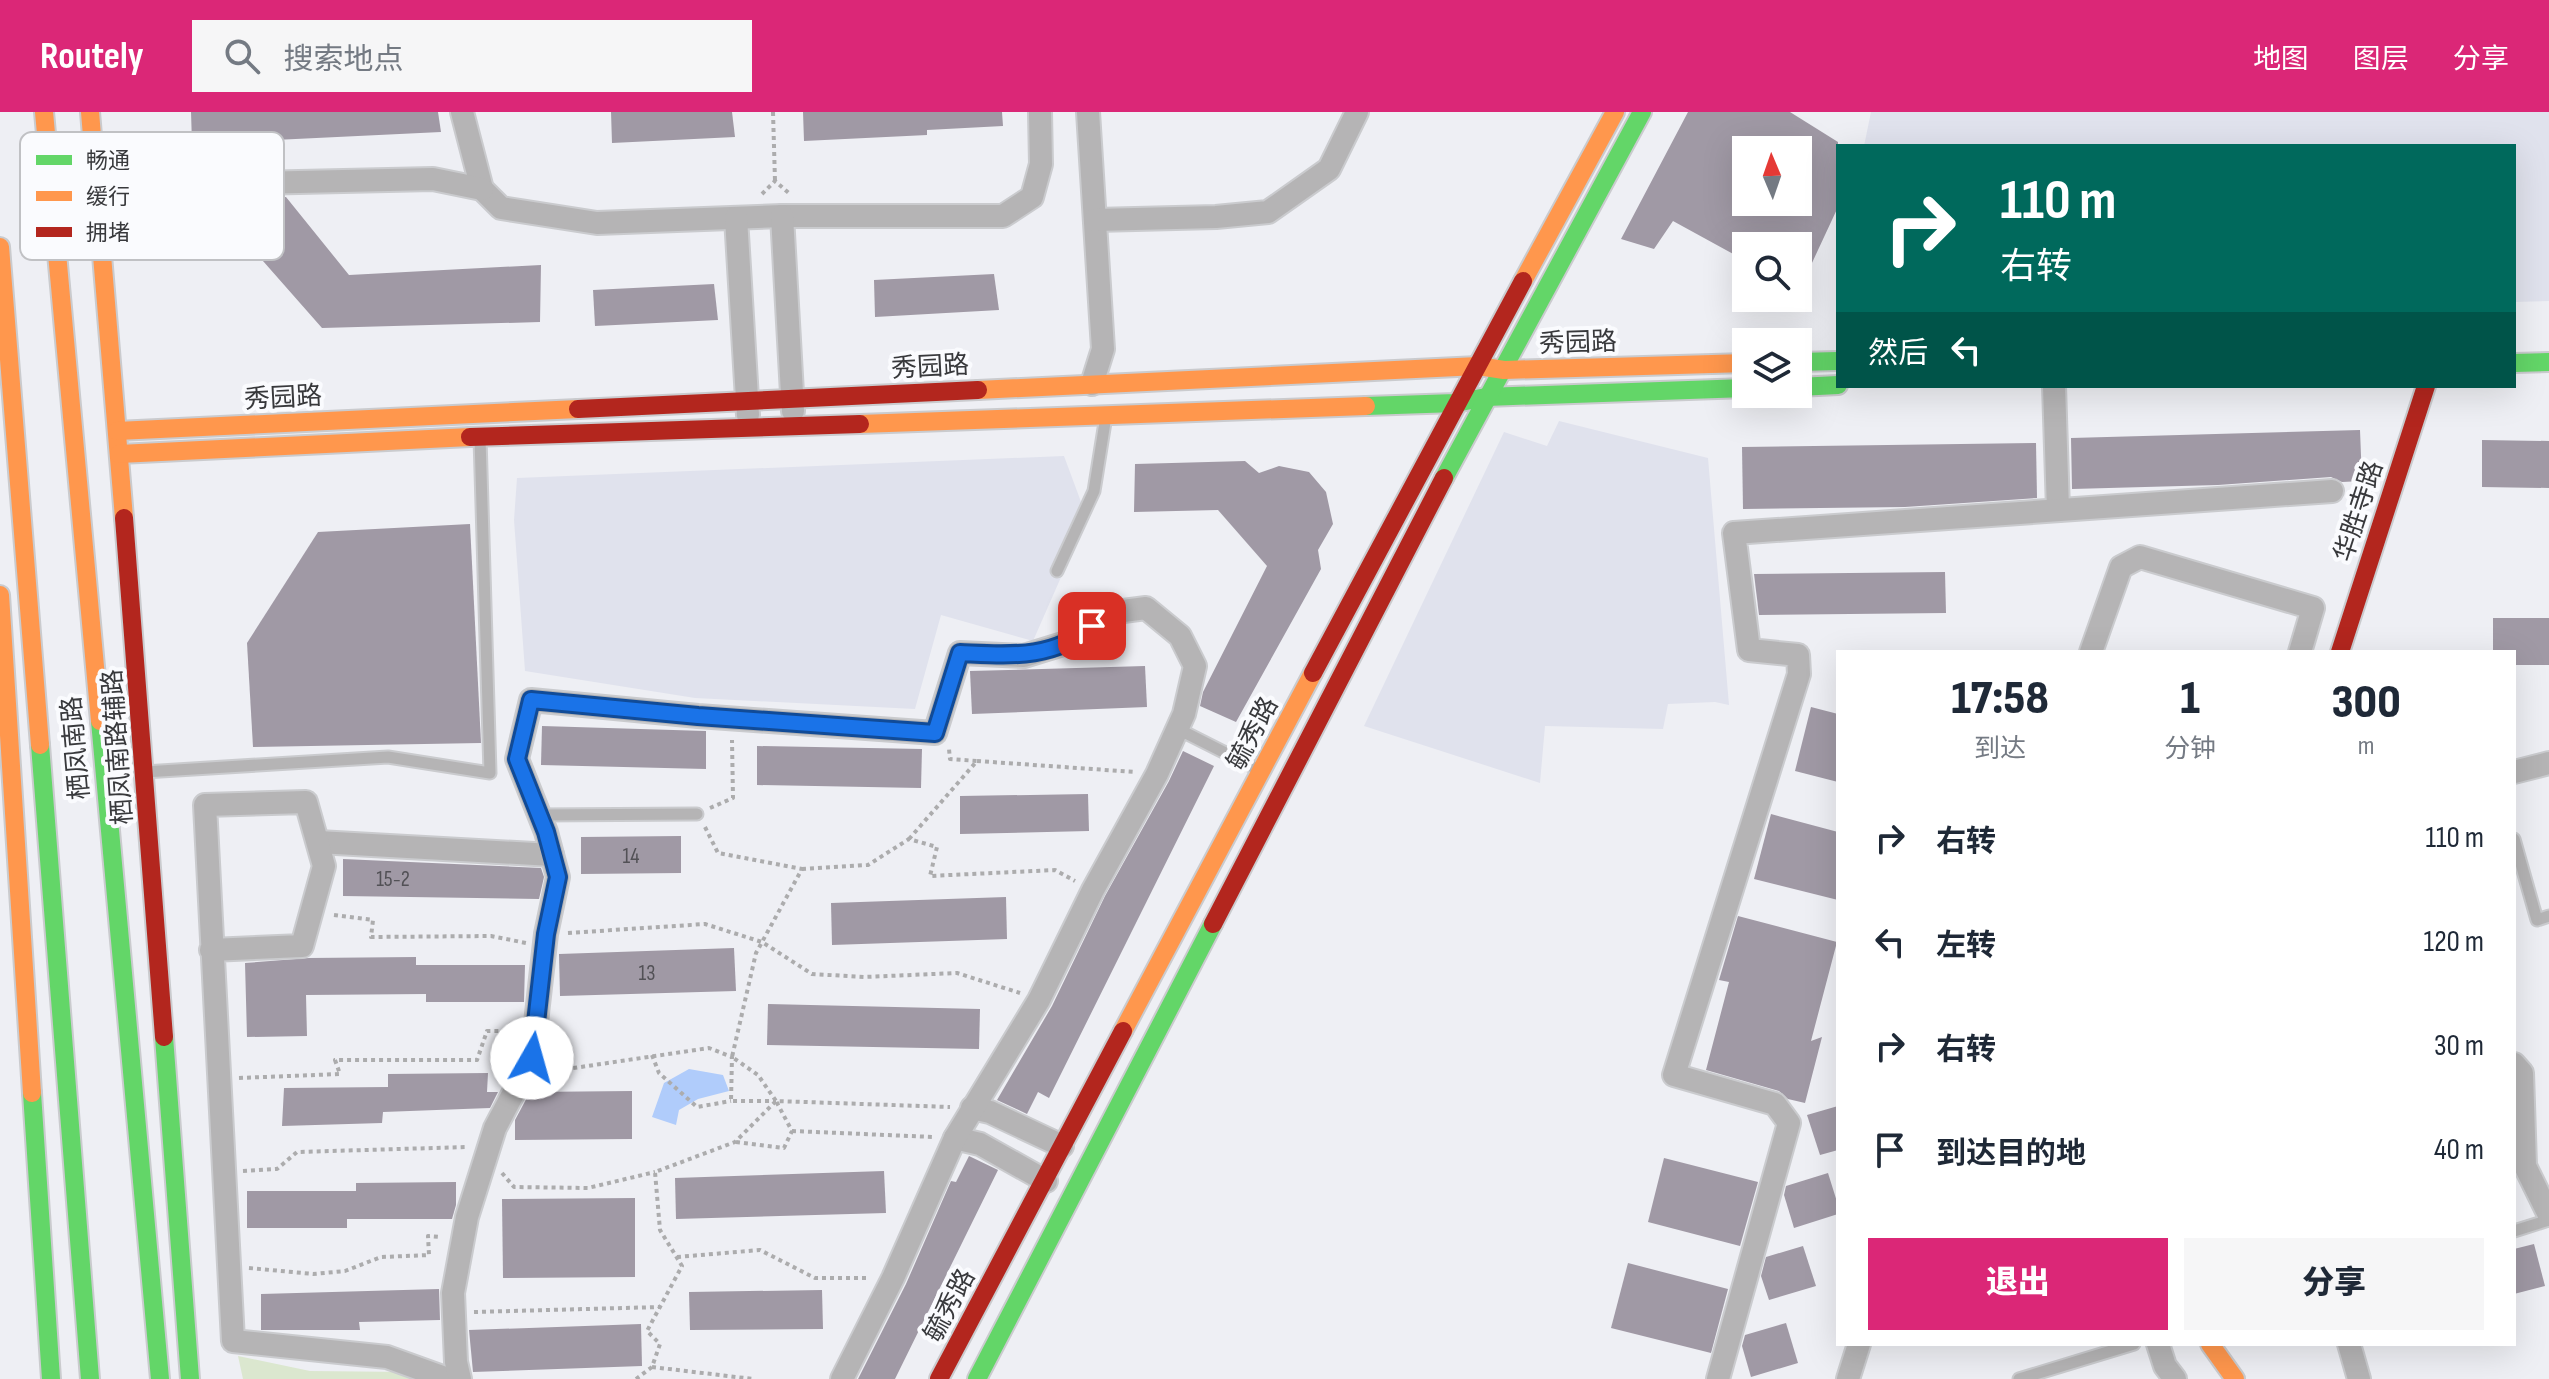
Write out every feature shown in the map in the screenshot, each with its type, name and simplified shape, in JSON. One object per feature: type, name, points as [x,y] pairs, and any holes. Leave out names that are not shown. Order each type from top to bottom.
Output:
[{"type":"street","name":"栖凤南路","points":[[44,112],[46,132]]},
{"type":"street","name":"栖凤南路辅路","points":[[90,112],[92,132]]},
{"type":"street","points":[[462,112],[482,189],[501,208],[597,223],[782,216],[1003,216],[1032,197],[1041,164],[1040,112]]},
{"type":"street","points":[[1088,112],[1103,349],[1092,384]]},
{"type":"street","points":[[1095,220],[1216,217],[1268,212],[1329,169],[1357,112]]},
{"type":"street","name":"毓秀路","points":[[939,1379],[1456,403],[1615,112]]},
{"type":"street","name":"毓秀路","points":[[977,1379],[1486,397],[1504,370],[1642,112]]},
{"type":"street","points":[[284,182],[433,179],[482,189]]},
{"type":"street","points":[[782,216],[792,426]]},
{"type":"street","points":[[736,218],[749,428]]},
{"type":"street","name":"栖凤南路","points":[[0,247],[90,1379]]},
{"type":"street","name":"栖凤南路","points":[[57,260],[160,1379]]},
{"type":"street","name":"栖凤南路辅路","points":[[103,260],[190,1379]]},
{"type":"street","points":[[1812,362],[1836,361]]},
{"type":"street","points":[[2516,363],[2549,362]]},
{"type":"street","name":"秀园路","points":[[117,431],[1478,366],[1504,370],[1732,363]]},
{"type":"street","points":[[1812,386],[1836,385]]},
{"type":"street","name":"秀园路","points":[[119,454],[480,437],[1456,403],[1486,397],[1732,388]]},
{"type":"street","points":[[2054,388],[2058,510]]},
{"type":"street","name":"华胜寺路","points":[[2341,650],[2425,388]]},
{"type":"street","points":[[1718,1379],[1789,1123],[1775,1104],[1674,1075],[1799,674],[1798,655],[1749,650],[1734,533],[2332,491]]},
{"type":"street","points":[[2092,650],[2121,567],[2140,557],[2313,608],[2301,650]]},
{"type":"street","points":[[0,595],[51,1379]]},
{"type":"street","points":[[460,1379],[456,1362],[453,1293],[467,1217],[495,1128],[532,1058],[545,940],[558,877],[539,815],[517,759],[531,700],[732,719],[935,733],[960,653],[1024,656],[1076,640],[1108,613],[1146,608],[1180,636],[1195,666],[1184,714],[1157,774],[1093,890],[1039,1000],[955,1138],[893,1278],[842,1379]]},
{"type":"street","points":[[2516,771],[2549,763]]},
{"type":"street","points":[[211,950],[302,946],[324,866],[306,802],[205,805],[211,950],[233,1341],[387,1357],[448,1379]]},
{"type":"street","points":[[318,842],[552,855]]},
{"type":"street","points":[[2516,1066],[2522,1073],[2525,1166],[2549,1218]]},
{"type":"street","points":[[972,1108],[990,1112],[1062,1146]]},
{"type":"street","points":[[955,1138],[980,1144],[1046,1181]]},
{"type":"street","points":[[1848,1379],[1858,1346]]},
{"type":"street","points":[[2159,1346],[2165,1366],[2175,1379]]},
{"type":"street","points":[[2211,1346],[2235,1379]]},
{"type":"street","points":[[2350,1346],[2359,1379]]},
{"type":"lane","points":[[1057,571],[1094,491],[1106,415]]},
{"type":"lane","points":[[144,772],[388,757],[490,773],[480,437]]},
{"type":"lane","points":[[1178,729],[1261,771]]},
{"type":"lane","points":[[539,815],[697,814]]},
{"type":"lane","points":[[2516,846],[2537,920],[2549,916]]},
{"type":"lane","points":[[2516,1230],[2549,1218]]},
{"type":"lane","points":[[2019,1379],[2127,1346]]},
{"type":"path","points":[[773,112],[775,181]]},
{"type":"path","points":[[732,719],[733,798],[697,814],[718,853],[802,869],[868,865],[909,839],[977,761]]},
{"type":"path","points":[[948,747],[950,759],[1157,774]]},
{"type":"path","points":[[909,839],[937,847],[930,876],[1055,870],[1093,890]]},
{"type":"path","points":[[731,1101],[732,1057],[756,953],[802,869]]},
{"type":"path","points":[[312,911],[373,920],[371,937],[491,936],[545,940],[705,924],[762,942],[812,974],[864,977],[957,973],[1039,1000]]},
{"type":"path","points":[[219,1079],[340,1074],[335,1060],[477,1060],[487,1031],[536,1032]]},
{"type":"path","points":[[532,1058],[567,1069],[709,1048],[732,1057],[758,1075],[792,1131]]},
{"type":"path","points":[[652,1055],[659,1073],[697,1107],[731,1101],[776,1101],[972,1108]]},
{"type":"path","points":[[225,1173],[277,1169],[297,1152],[488,1151],[514,1187],[588,1188],[655,1172],[735,1142],[776,1101]]},
{"type":"path","points":[[792,1131],[955,1138]]},
{"type":"path","points":[[735,1142],[784,1148],[792,1131]]},
{"type":"path","points":[[636,1379],[652,1367],[660,1344],[647,1331],[682,1266],[660,1230],[655,1172]]},
{"type":"path","points":[[228,1265],[313,1274],[345,1271],[381,1257],[429,1255],[428,1236],[463,1240]]},
{"type":"path","points":[[677,1257],[760,1250],[815,1278],[893,1278]]},
{"type":"path","points":[[454,1305],[480,1314],[660,1307]]},
{"type":"path","points":[[652,1367],[753,1379]]},
{"type":"shaded area","points":[[1871,112],[2549,112],[2549,301],[2516,302],[2516,144],[1864,144]]},
{"type":"shaded area","points":[[1559,421],[1708,458],[1729,705],[1715,702],[1668,704],[1663,729],[1545,726],[1540,783],[1364,726],[1504,432],[1547,446]]},
{"type":"shaded area","points":[[1064,456],[1087,518],[1033,641],[941,615],[915,709],[695,698],[525,671],[514,520],[517,478]]},
{"type":"green space","points":[[238,1356],[310,1371],[408,1372],[421,1379],[243,1379]]},
{"type":"water","points":[[689,1069],[723,1075],[729,1091],[698,1099],[679,1110],[676,1125],[652,1117],[664,1083]]},
{"type":"building","points":[[191,112],[438,112],[441,132],[284,140],[284,132],[192,132]]},
{"type":"building","points":[[611,112],[732,112],[735,137],[612,143]]},
{"type":"building","points":[[803,112],[1002,112],[1003,126],[927,130],[927,135],[804,141]]},
{"type":"building","points":[[1688,112],[1790,112],[1838,142],[1836,211],[1812,263],[1812,232],[1732,232],[1732,253],[1673,221],[1654,249],[1621,239]]},
{"type":"building","points":[[284,197],[349,275],[541,265],[540,322],[322,328],[262,260],[284,260]]},
{"type":"building","points":[[994,274],[999,310],[875,317],[874,280]]},
{"type":"building","points":[[714,284],[718,320],[595,326],[593,290]]},
{"type":"building","points":[[2360,430],[2362,481],[2342,482],[2331,477],[2218,485],[2072,489],[2071,438]]},
{"type":"building","points":[[2482,440],[2549,441],[2549,488],[2482,487]]},
{"type":"building","points":[[2036,443],[2037,498],[1905,507],[1743,509],[1742,447]]},
{"type":"building","points":[[1245,461],[1259,473],[1279,466],[1309,472],[1326,492],[1333,524],[1318,550],[1321,569],[1236,722],[1200,706],[1203,692],[1267,566],[1218,510],[1134,512],[1135,464]]},
{"type":"building","points":[[470,524],[481,743],[253,747],[247,643],[318,532]]},
{"type":"building","points":[[1945,572],[1946,613],[1759,615],[1754,574]]},
{"type":"building","points":[[2493,618],[2549,618],[2549,665],[2516,665],[2516,650],[2493,650]]},
{"type":"building","points":[[1145,666],[1147,707],[972,714],[970,671]]},
{"type":"building","points":[[1811,707],[1836,713],[1836,781],[1795,771]]},
{"type":"building","points":[[542,726],[706,731],[706,769],[541,765]]},
{"type":"building","points":[[757,746],[922,749],[921,788],[757,785]]},
{"type":"building","points":[[1183,751],[1214,766],[1049,1098],[1038,1092],[1027,1114],[997,1100],[1052,1006],[1105,896]]},
{"type":"building","points":[[1088,794],[1089,831],[960,834],[960,796]]},
{"type":"building","points":[[1771,814],[1836,831],[1836,900],[1754,879]]},
{"type":"building","points":[[681,836],[681,873],[581,874],[581,837]]},
{"type":"building","points":[[343,859],[541,868],[544,877],[539,899],[343,896]]},
{"type":"building","points":[[1006,897],[1007,939],[832,945],[831,903]]},
{"type":"building","points":[[1738,916],[1836,942],[1811,1041],[1822,1037],[1805,1103],[1788,1099],[1779,1091],[1706,1070],[1729,982],[1719,980]]},
{"type":"building","points":[[734,948],[736,991],[560,996],[559,954]]},
{"type":"building","points":[[416,957],[416,965],[525,965],[524,1002],[426,1002],[426,994],[306,995],[307,1036],[247,1037],[245,963],[309,958]]},
{"type":"building","points":[[768,1004],[980,1009],[979,1049],[767,1045]]},
{"type":"building","points":[[488,1073],[487,1092],[498,1092],[490,1108],[383,1112],[382,1123],[282,1126],[284,1088],[388,1087],[388,1074]]},
{"type":"building","points":[[632,1091],[632,1139],[515,1140],[515,1120],[530,1092]]},
{"type":"building","points":[[1836,1107],[1836,1151],[1820,1155],[1807,1115]]},
{"type":"building","points":[[969,1156],[998,1170],[895,1379],[858,1379],[906,1284],[951,1181],[956,1182]]},
{"type":"building","points":[[1664,1158],[1758,1182],[1740,1246],[1648,1222]]},
{"type":"building","points":[[884,1171],[886,1213],[676,1219],[675,1178]]},
{"type":"building","points":[[1828,1173],[1836,1199],[1836,1215],[1794,1228],[1784,1195],[1786,1186]]},
{"type":"building","points":[[456,1182],[456,1205],[452,1219],[347,1219],[347,1228],[247,1228],[247,1191],[356,1191],[356,1183]]},
{"type":"building","points":[[635,1198],[635,1277],[503,1278],[502,1199]]},
{"type":"building","points":[[2534,1244],[2545,1286],[2516,1293],[2516,1248]]},
{"type":"building","points":[[1803,1246],[1816,1286],[1769,1300],[1761,1276],[1766,1257]]},
{"type":"building","points":[[1628,1263],[1728,1289],[1711,1353],[1611,1328]]},
{"type":"building","points":[[439,1289],[440,1320],[359,1322],[360,1330],[261,1330],[261,1294]]},
{"type":"building","points":[[822,1290],[823,1329],[690,1330],[689,1292]]},
{"type":"building","points":[[1786,1323],[1798,1363],[1751,1377],[1742,1346],[1745,1335]]},
{"type":"building","points":[[641,1324],[642,1366],[473,1372],[469,1330]]},
{"type":"traffic: fast","points":[[1444,478],[1642,112]]},
{"type":"traffic: fast","points":[[1812,362],[1836,361]]},
{"type":"traffic: fast","points":[[2516,363],[2549,362]]},
{"type":"traffic: fast","points":[[1812,386],[1836,385]]},
{"type":"traffic: fast","points":[[1366,406],[1456,403],[1486,397],[1732,388]]},
{"type":"traffic: fast","points":[[100,721],[160,1379]]},
{"type":"traffic: fast","points":[[40,745],[90,1379]]},
{"type":"traffic: fast","points":[[977,1379],[1213,924]]},
{"type":"traffic: fast","points":[[164,1037],[190,1379]]},
{"type":"traffic: fast","points":[[32,1093],[51,1379]]},
{"type":"traffic: slow","points":[[44,112],[46,132]]},
{"type":"traffic: slow","points":[[90,112],[92,132]]},
{"type":"traffic: slow","points":[[1523,281],[1615,112]]},
{"type":"traffic: slow","points":[[0,247],[40,745]]},
{"type":"traffic: slow","points":[[58,260],[100,721]]},
{"type":"traffic: slow","points":[[102,260],[124,518]]},
{"type":"traffic: slow","points":[[978,390],[1478,366],[1504,370],[1732,363]]},
{"type":"traffic: slow","points":[[860,424],[1366,406]]},
{"type":"traffic: slow","points":[[117,431],[578,409]]},
{"type":"traffic: slow","points":[[119,454],[470,437]]},
{"type":"traffic: slow","points":[[0,595],[32,1093]]},
{"type":"traffic: slow","points":[[1123,1031],[1313,673]]},
{"type":"traffic: slow","points":[[2211,1346],[2235,1379]]},
{"type":"traffic: jam","points":[[1313,673],[1523,281]]},
{"type":"traffic: jam","points":[[2341,650],[2425,388]]},
{"type":"traffic: jam","points":[[578,409],[978,390]]},
{"type":"traffic: jam","points":[[470,437],[860,424]]},
{"type":"traffic: jam","points":[[1213,924],[1444,478]]},
{"type":"traffic: jam","points":[[124,518],[164,1037]]},
{"type":"traffic: jam","points":[[939,1379],[1123,1031]]},
{"type":"route","points":[[532,1058],[546,934],[558,877],[546,832],[517,759],[531,700],[935,733],[960,653],[1024,656],[1076,640],[1092,626]]}]
